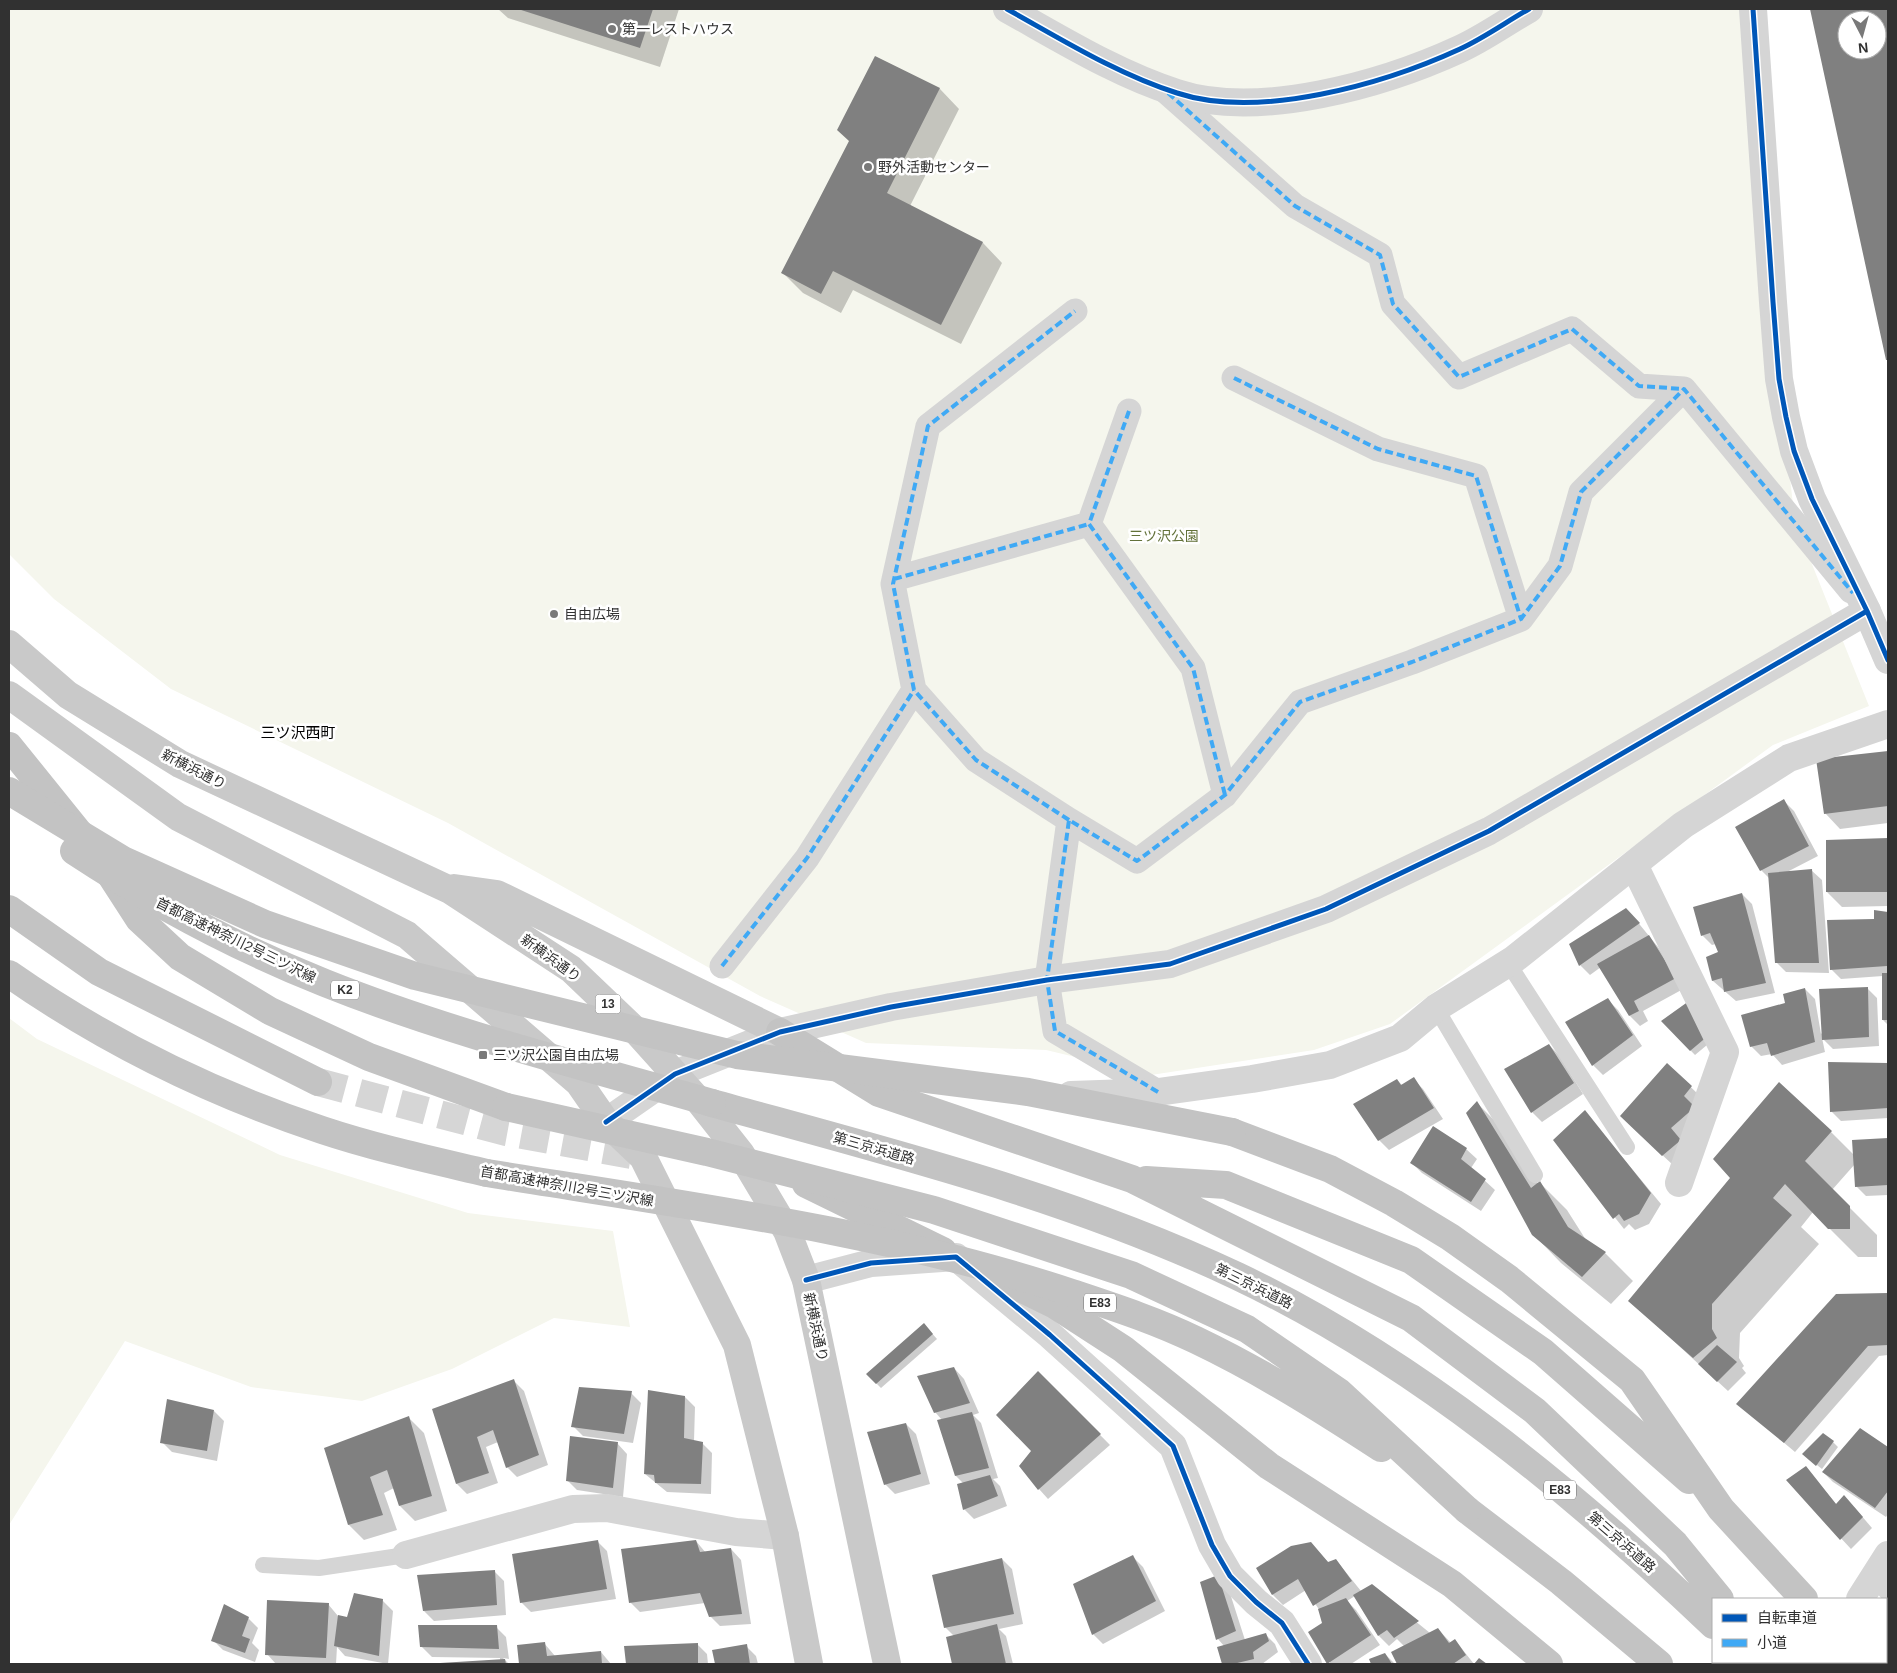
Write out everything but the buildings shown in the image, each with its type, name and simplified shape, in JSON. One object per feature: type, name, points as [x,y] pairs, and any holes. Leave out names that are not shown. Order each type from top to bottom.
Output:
[{"type":"highway","points":[[9,746],[34,774],[101,861],[139,919],[180,957],[270,1011],[369,1057],[506,1107],[707,1152],[934,1210],[1131,1275],[1247,1329],[1332,1387],[1468,1510]]},
{"type":"highway","points":[[9,791],[123,860],[265,924],[415,976],[737,1055],[1028,1092],[1232,1132],[1330,1170],[1394,1202],[1450,1237],[1509,1279],[1632,1380],[1721,1509]]},
{"type":"highway","name":"首都高速神奈川2号三ツ沢線","points":[[9,807],[136,892],[231,942],[325,983],[436,1023],[712,1102]]},
{"type":"highway","points":[[9,909],[99,972],[318,1082]]},
{"type":"highway","name":"首都高速神奈川2号三ツ沢線","points":[[9,974],[96,1029],[166,1067],[242,1101],[323,1130],[487,1173],[689,1206],[897,1244],[973,1263],[1121,1310],[1196,1340],[1266,1377],[1397,1458],[1468,1510]]},
{"type":"highway","points":[[780,1032],[879,1093],[1132,1179],[1411,1318],[1535,1411],[1675,1544],[1719,1598]]},
{"type":"highway","name":"第三京浜道路","points":[[712,1102],[1018,1190],[1118,1226],[1236,1276],[1321,1320],[1397,1367],[1482,1428],[1587,1512],[1712,1624]]},
{"type":"highway","points":[[606,1122],[741,1154],[1054,1305],[1123,1349],[1269,1466],[1452,1584],[1549,1664]]},
{"type":"highway","points":[[1132,1179],[1226,1186],[1411,1260],[1543,1352],[1721,1509],[1803,1598]]},
{"type":"highway","name":"E83","points":[[1468,1510],[1561,1582],[1659,1664]]},
{"type":"main road","name":"新横浜通り","points":[[9,644],[68,695],[180,764],[442,886],[572,969],[638,1032],[675,1074],[741,1154],[787,1231],[806,1280],[882,1633],[887,1664]]},
{"type":"main road","points":[[9,695],[178,817],[408,935],[579,1083],[606,1122],[643,1157],[737,1345],[785,1536],[809,1664]]},
{"type":"main road","points":[[442,886],[497,894],[780,1032]]},
{"type":"main road","points":[[882,1633],[891,1664]]},
{"type":"street","points":[[1007,9],[1146,83],[1178,94],[1219,102],[1267,101],[1314,96],[1360,86],[1401,73],[1461,48],[1529,9]]},
{"type":"street","points":[[1753,9],[1774,312],[1780,379],[1786,417],[1794,451],[1812,499],[1867,611],[1888,660]]},
{"type":"street","points":[[1163,88],[1295,206],[1380,255],[1393,304],[1459,377],[1572,329],[1639,386],[1684,389],[1867,611]]},
{"type":"street","points":[[1075,311],[928,426],[893,584],[914,690],[976,760],[1137,861],[1226,794],[1300,702],[1412,662],[1521,619],[1560,566],[1581,492],[1684,389]]},
{"type":"street","points":[[1234,378],[1378,449],[1476,476],[1521,619]]},
{"type":"street","points":[[1089,524],[1129,411]]},
{"type":"street","points":[[894,579],[1089,524]]},
{"type":"street","points":[[1089,524],[1193,668],[1226,794]]},
{"type":"street","points":[[606,1122],[675,1074],[780,1032],[891,1007],[1047,980],[1170,964],[1326,909],[1489,830],[1867,611]]},
{"type":"street","points":[[722,966],[806,858],[914,690]]},
{"type":"street","points":[[780,1032],[929,1088],[1006,1097],[1158,1092],[1252,1079],[1330,1065],[1400,1038],[1436,1008],[1508,963],[1683,825],[1789,758],[1888,724]]},
{"type":"street","points":[[1069,820],[1047,980],[1055,1030],[1158,1092]]},
{"type":"street","points":[[1634,865],[1725,1052],[1679,1183]]},
{"type":"street","points":[[806,1280],[871,1263],[956,1257],[1050,1335],[1173,1446],[1212,1545],[1230,1576],[1256,1602],[1282,1623],[1308,1664]]},
{"type":"street","points":[[406,1555],[572,1510],[607,1508],[736,1532],[785,1536]]},
{"type":"lane","points":[[1508,963],[1627,1147]]},
{"type":"lane","points":[[1436,1008],[1535,1176]]},
{"type":"lane","points":[[263,1565],[319,1568],[406,1555]]},
{"type":"green space","name":"三ツ沢公園","points":[[9,9],[1746,9],[1768,285],[1795,522],[1869,706],[1773,745],[1390,1024],[1314,1050],[1151,1075],[1046,1050],[866,1043],[760,996],[448,823],[171,689],[54,599],[9,554]]},
{"type":"green space","points":[[9,1018],[37,1039],[280,1155],[468,1213],[613,1231],[630,1327],[554,1318],[452,1369],[362,1401],[251,1387],[125,1341],[9,1525]]},
{"type":"tunnel","points":[[318,1082],[506,1132],[643,1157]]},
{"type":"marked path","points":[[1168,93],[1295,206],[1380,255],[1393,304],[1459,377],[1572,329],[1639,386],[1684,389]]},
{"type":"marked path","points":[[1069,820],[976,760],[914,690],[893,584],[928,426],[1075,311]]},
{"type":"marked path","points":[[1234,378],[1378,449],[1476,476],[1521,619]]},
{"type":"marked path","points":[[1158,1092],[1055,1031],[1047,980],[1069,820],[1137,861],[1225,795],[1300,702],[1412,662],[1521,619],[1560,566],[1581,492],[1684,389],[1853,593]]},
{"type":"marked path","points":[[1129,411],[1089,524],[1193,668],[1225,795]]},
{"type":"marked path","points":[[894,579],[1089,524]]},
{"type":"marked path","points":[[722,966],[807,858],[914,690]]},
{"type":"cycle path","points":[[1007,9],[1111,66],[1155,85],[1177,93],[1210,100],[1245,102],[1283,100],[1321,94],[1395,74],[1469,45],[1529,9]]},
{"type":"cycle path","points":[[1753,9],[1779,379],[1786,417],[1794,451],[1812,499],[1867,611],[1888,660]]},
{"type":"cycle path","points":[[606,1122],[675,1074],[780,1032],[891,1007],[1047,980],[1170,964],[1326,909],[1489,831],[1867,611]]},
{"type":"cycle path","points":[[806,1280],[871,1263],[956,1257],[1050,1335],[1173,1446],[1212,1545],[1230,1576],[1256,1602],[1282,1623],[1308,1664]]},
{"type":"place","name":"第一レストハウス","points":[[612,29]]},
{"type":"place","name":"野外活動センター","points":[[868,167]]},
{"type":"place","name":"自由広場","points":[[554,614]]},
{"type":"place","name":"三ツ沢公園自由広場","points":[[483,1055]]},
{"type":"district","name":"三ツ沢西町","points":[[298,733]]}]
